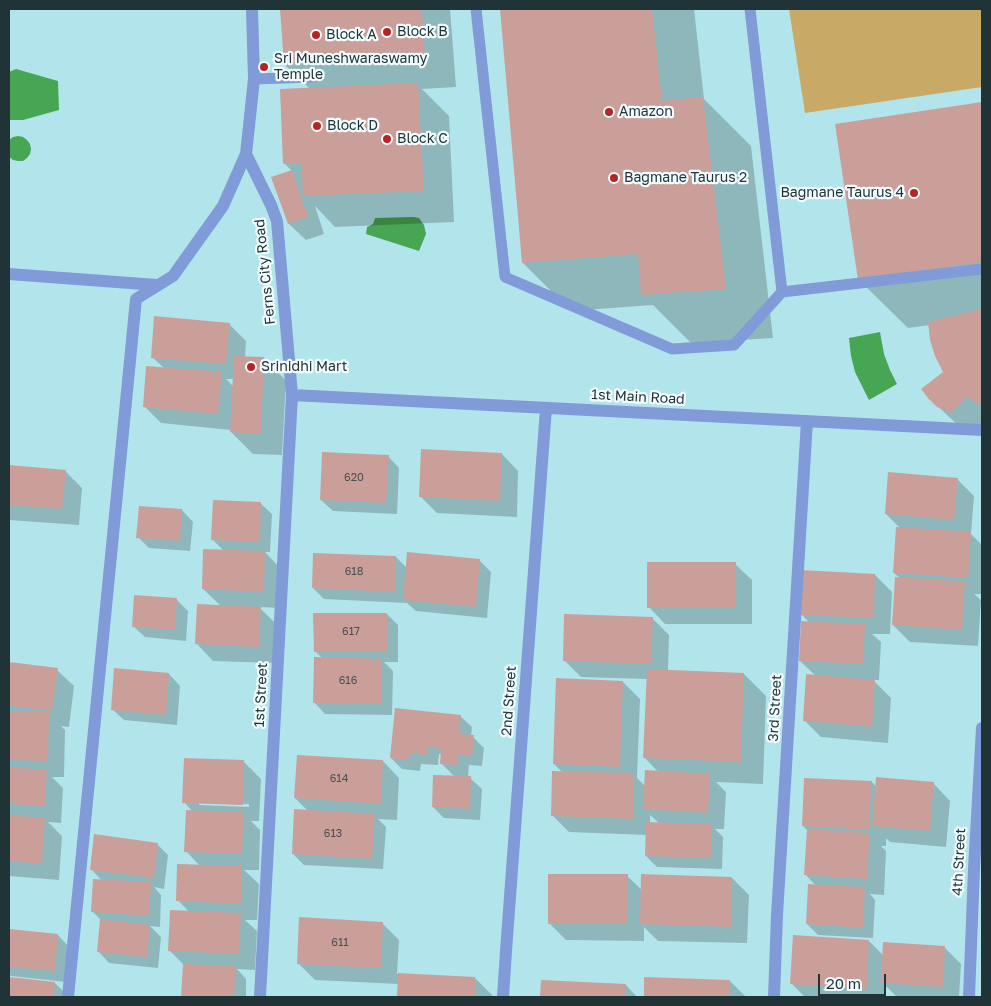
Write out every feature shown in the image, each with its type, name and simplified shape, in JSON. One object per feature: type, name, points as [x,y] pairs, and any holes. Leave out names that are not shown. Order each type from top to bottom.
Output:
[{"type":"street","points":[[68,997],[136,299],[173,276],[223,206],[246,154],[254,79],[252,9]]},
{"type":"street","name":"Ferns City Road","points":[[246,154],[272,205],[277,221],[292,395]]},
{"type":"street","points":[[9,274],[158,286]]},
{"type":"street","name":"1st Main Road","points":[[292,395],[982,430]]},
{"type":"street","name":"1st Street","points":[[260,997],[292,395]]},
{"type":"street","name":"2nd Street","points":[[504,997],[546,408]]},
{"type":"street","name":"3rd Street","points":[[774,997],[777,915],[807,421]]},
{"type":"street","name":"4th Street","points":[[969,997],[982,728]]},
{"type":"lane","points":[[476,9],[505,277],[672,349],[734,345],[782,292],[982,269]]},
{"type":"lane","points":[[750,9],[782,292]]},
{"type":"lane","points":[[254,79],[314,77]]},
{"type":"shaded area","points":[[789,9],[982,9],[982,87],[805,113]]},
{"type":"shaded area","points":[[16,69],[58,81],[59,110],[23,120],[9,120],[9,72]]},
{"type":"shaded area","points":[[18,136],[27,140],[31,149],[30,154],[23,161],[13,160],[9,157],[9,140]]},
{"type":"shaded area","points":[[375,218],[419,218],[424,225],[426,234],[419,251],[366,234],[367,227],[373,224]]},
{"type":"shaded area","points":[[880,332],[884,354],[897,384],[869,400],[855,372],[849,338]]},
{"type":"building","points":[[280,9],[422,9],[425,56],[284,65]]},
{"type":"building","name":"Bagmane Taurus 2","points":[[500,9],[652,9],[662,101],[703,97],[726,289],[641,295],[638,254],[522,263]]},
{"type":"building","points":[[418,83],[424,191],[303,196],[301,163],[283,164],[280,89]]},
{"type":"building","name":"Bagmane Taurus 4","points":[[982,102],[982,262],[858,280],[835,124]]},
{"type":"building","points":[[292,170],[308,217],[288,224],[271,177]]},
{"type":"building","points":[[982,309],[982,406],[966,397],[951,413],[937,407],[921,389],[943,372],[930,340],[928,322]]},
{"type":"building","points":[[154,316],[230,323],[226,364],[151,358]]},
{"type":"building","points":[[234,356],[264,357],[261,434],[230,432]]},
{"type":"building","points":[[146,366],[222,372],[218,414],[143,407]]},
{"type":"building","points":[[421,449],[502,453],[500,501],[419,497]]},
{"type":"building","points":[[322,452],[389,455],[386,503],[320,500]]},
{"type":"building","points":[[9,465],[66,470],[62,509],[9,505]]},
{"type":"building","points":[[888,472],[958,478],[954,520],[885,514]]},
{"type":"building","points":[[213,500],[261,502],[260,542],[211,540]]},
{"type":"building","points":[[139,506],[182,509],[180,541],[136,538]]},
{"type":"building","points":[[896,527],[971,532],[968,578],[893,573]]},
{"type":"building","points":[[203,549],[265,551],[264,592],[202,589]]},
{"type":"building","points":[[407,552],[480,559],[476,607],[403,600]]},
{"type":"building","points":[[313,553],[396,556],[395,592],[312,588]]},
{"type":"building","points":[[647,562],[736,562],[736,608],[647,608]]},
{"type":"building","points":[[801,570],[875,574],[874,618],[799,615]]},
{"type":"building","points":[[895,577],[965,582],[962,630],[892,625]]},
{"type":"building","points":[[134,595],[177,598],[175,630],[132,627]]},
{"type":"building","points":[[197,604],[261,607],[259,647],[195,644]]},
{"type":"building","points":[[313,613],[387,613],[388,651],[314,652]]},
{"type":"building","points":[[564,614],[653,617],[651,664],[563,661]]},
{"type":"building","points":[[801,621],[865,624],[863,664],[799,661]]},
{"type":"building","points":[[314,657],[382,659],[382,704],[313,703]]},
{"type":"building","points":[[9,662],[58,668],[52,711],[9,706]]},
{"type":"building","points":[[114,668],[169,673],[166,715],[111,710]]},
{"type":"building","points":[[647,669],[744,673],[741,762],[643,758]]},
{"type":"building","points":[[806,674],[875,680],[872,727],[803,721]]},
{"type":"building","points":[[556,678],[623,681],[620,767],[553,764]]},
{"type":"building","points":[[395,708],[461,715],[459,734],[474,735],[472,756],[459,754],[457,765],[440,764],[441,749],[428,747],[427,755],[410,753],[409,760],[390,758]]},
{"type":"building","points":[[9,711],[49,712],[48,761],[9,760]]},
{"type":"building","points":[[297,755],[383,760],[381,804],[294,798]]},
{"type":"building","points":[[184,758],[244,760],[243,805],[182,803]]},
{"type":"building","points":[[9,767],[47,770],[45,806],[9,804]]},
{"type":"building","points":[[645,770],[710,774],[708,813],[643,809]]},
{"type":"building","points":[[552,771],[634,773],[633,819],[551,816]]},
{"type":"building","points":[[433,775],[471,776],[470,809],[432,807]]},
{"type":"building","points":[[876,777],[934,782],[930,831],[872,826]]},
{"type":"building","points":[[804,778],[872,781],[869,830],[802,826]]},
{"type":"building","points":[[294,809],[375,814],[372,859],[292,854]]},
{"type":"building","points":[[186,810],[244,812],[242,854],[184,852]]},
{"type":"building","points":[[9,815],[45,818],[42,864],[9,861]]},
{"type":"building","points":[[646,822],[712,824],[711,858],[645,856]]},
{"type":"building","points":[[807,829],[870,833],[867,879],[804,875]]},
{"type":"building","points":[[94,834],[158,843],[154,878],[90,870]]},
{"type":"building","points":[[177,864],[242,866],[241,904],[176,901]]},
{"type":"building","points":[[548,874],[628,874],[628,924],[548,924]]},
{"type":"building","points":[[641,874],[732,877],[731,927],[640,924]]},
{"type":"building","points":[[93,879],[151,882],[149,916],[91,912]]},
{"type":"building","points":[[808,884],[865,887],[863,928],[806,924]]},
{"type":"building","points":[[170,910],[241,913],[239,954],[168,951]]},
{"type":"building","points":[[299,917],[383,922],[381,968],[297,964]]},
{"type":"building","points":[[100,919],[150,925],[147,957],[97,952]]},
{"type":"building","points":[[9,929],[58,934],[55,971],[9,967]]},
{"type":"building","points":[[793,935],[869,940],[867,989],[790,984]]},
{"type":"building","points":[[883,942],[945,946],[943,987],[881,983]]},
{"type":"building","points":[[183,964],[236,966],[234,997],[181,997]]},
{"type":"building","points":[[398,973],[475,977],[475,997],[397,997]]},
{"type":"building","points":[[9,977],[55,982],[54,997],[9,997]]},
{"type":"building","points":[[644,977],[730,980],[730,997],[644,997]]},
{"type":"building","points":[[541,980],[626,984],[626,997],[540,997]]},
{"type":"place","name":"Block B","points":[[387,32]]},
{"type":"place","name":"Block A","points":[[316,35]]},
{"type":"place","name":"Sri Muneshwaraswamy Temple","points":[[264,67]]},
{"type":"place","name":"Amazon","points":[[609,112]]},
{"type":"place","name":"Block D","points":[[317,126]]},
{"type":"place","name":"Block C","points":[[387,139]]},
{"type":"place","name":"Bagmane Taurus 2","points":[[614,178]]},
{"type":"place","name":"Bagmane Taurus 4","points":[[914,193]]},
{"type":"place","name":"Srinidhi Mart","points":[[251,367]]}]
